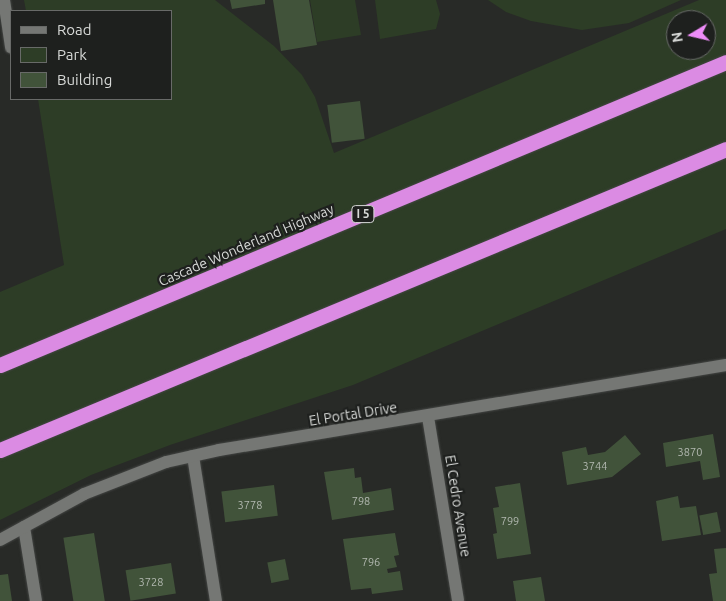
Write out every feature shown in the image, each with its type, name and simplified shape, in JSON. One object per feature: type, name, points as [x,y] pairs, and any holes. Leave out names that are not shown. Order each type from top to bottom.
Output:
[{"type":"highway","name":"Cascade Wonderland Highway","points":[[0,365],[726,62]]},
{"type":"highway","points":[[0,450],[726,149]]},
{"type":"street","points":[[4,0],[10,40]]},
{"type":"street","name":"El Portal Drive","points":[[0,540],[114,480],[193,456],[428,417],[726,364]]},
{"type":"street","name":"El Cedro Avenue","points":[[428,417],[458,601]]},
{"type":"street","points":[[193,456],[216,601]]},
{"type":"street","points":[[24,527],[36,601]]},
{"type":"green space","points":[[24,0],[215,0],[274,46],[302,75],[315,97],[334,153],[666,14],[666,60],[716,60],[716,10],[675,10],[699,0],[726,0],[726,229],[353,385],[170,445],[91,475],[0,520],[0,292],[64,265],[38,100],[172,100],[172,10],[26,10]]},
{"type":"green space","points":[[310,0],[355,0],[361,35],[317,42]]},
{"type":"green space","points":[[375,0],[436,0],[440,14],[436,29],[380,39]]},
{"type":"green space","points":[[488,0],[681,0],[629,23],[582,30],[531,21],[506,12]]},
{"type":"building","points":[[230,0],[265,0],[265,4],[232,9]]},
{"type":"building","points":[[273,0],[309,0],[317,45],[281,51]]},
{"type":"building","points":[[360,101],[365,139],[332,143],[327,105]]},
{"type":"building","points":[[713,434],[720,477],[703,480],[700,461],[666,467],[663,443]]},
{"type":"building","points":[[625,435],[641,454],[612,477],[567,485],[562,452],[586,447],[588,455],[605,452]]},
{"type":"building","points":[[354,468],[355,478],[361,477],[363,493],[391,488],[394,510],[332,520],[324,472]]},
{"type":"building","points":[[520,483],[531,554],[497,559],[493,534],[497,533],[493,508],[499,507],[495,487]]},
{"type":"building","points":[[274,485],[278,516],[225,522],[221,491]]},
{"type":"building","points":[[678,496],[680,508],[696,506],[701,535],[662,541],[656,501]]},
{"type":"building","points":[[717,512],[721,532],[703,535],[699,515]]},
{"type":"building","points":[[94,533],[105,601],[73,601],[63,538]]},
{"type":"building","points":[[395,533],[399,555],[394,556],[397,567],[387,569],[388,573],[400,571],[403,590],[372,594],[371,588],[351,590],[343,539]]},
{"type":"building","points":[[726,548],[726,601],[713,601],[709,574],[717,573],[714,549]]},
{"type":"building","points":[[285,559],[289,580],[271,583],[267,562]]},
{"type":"building","points":[[171,563],[176,594],[130,601],[126,570]]},
{"type":"building","points":[[8,574],[12,601],[0,601],[0,575]]},
{"type":"building","points":[[541,577],[545,601],[516,601],[513,581]]}]
